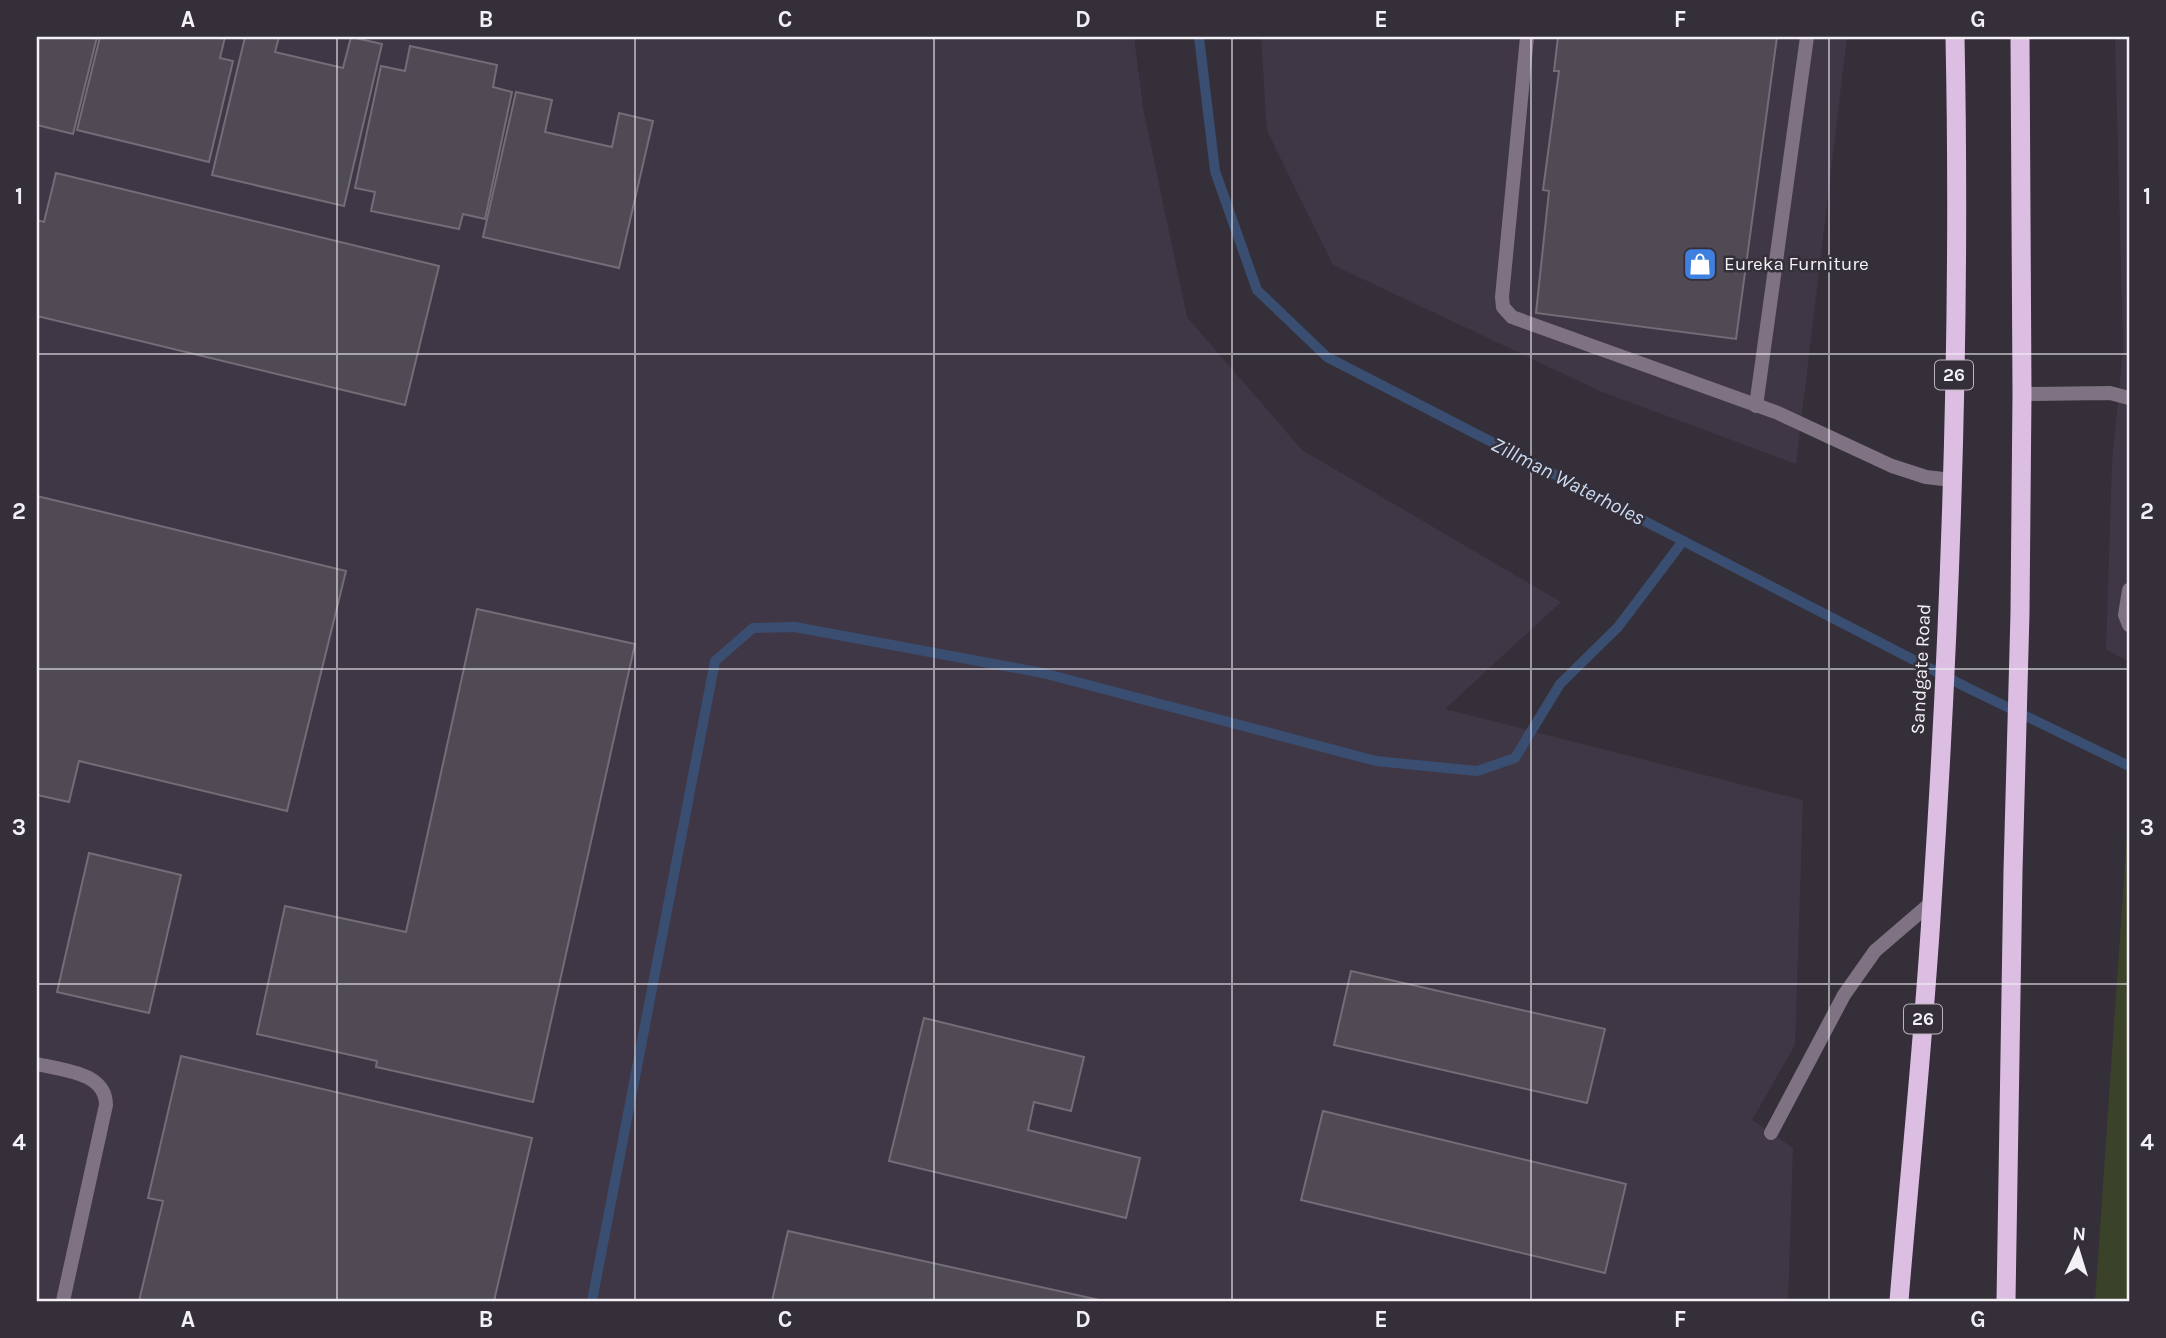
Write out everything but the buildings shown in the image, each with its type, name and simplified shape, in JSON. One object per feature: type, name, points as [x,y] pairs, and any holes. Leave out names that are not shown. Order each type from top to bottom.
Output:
[{"type":"highway","name":"Sandgate Road","points":[[1899,1301],[1932,902],[1948,584],[1957,165],[1955,37]]},
{"type":"highway","points":[[2006,1301],[2020,613],[2020,37]]},
{"type":"lane","points":[[1527,37],[1502,297],[1503,307],[1512,317],[1756,406],[1892,466],[1927,477],[1952,480]]},
{"type":"lane","points":[[1756,406],[1807,37]]},
{"type":"lane","points":[[2022,394],[2110,393],[2129,398]]},
{"type":"lane","points":[[2129,590],[2125,615],[2129,625]]},
{"type":"lane","points":[[1771,1133],[1844,995],[1875,951],[1932,902]]},
{"type":"lane","points":[[37,1064],[86,1076],[100,1085],[106,1096],[63,1301]]},
{"type":"shaded area","points":[[37,37],[1134,37],[1143,108],[1187,317],[1302,450],[1561,602],[1445,709],[1803,800],[1795,1045],[1752,1120],[1793,1148],[1788,1301],[37,1301]]},
{"type":"shaded area","points":[[1261,37],[1847,37],[1796,464],[1602,392],[1333,265],[1267,131]]},
{"type":"shaded area","points":[[2115,37],[2129,37],[2129,661],[2106,650],[2112,463],[2123,349]]},
{"type":"green space","points":[[2127,834],[2129,1301],[2095,1301]]},
{"type":"waterway","name":"Zillman Waterholes","points":[[1199,37],[1215,171],[1257,290],[1327,357],[1970,689],[2129,766]]},
{"type":"waterway","points":[[592,1301],[715,661],[753,628],[795,627],[1043,673],[1376,761],[1477,771],[1515,758],[1560,684],[1618,627],[1683,541]]},
{"type":"place","name":"Eureka Furniture","points":[[1700,264]]}]
